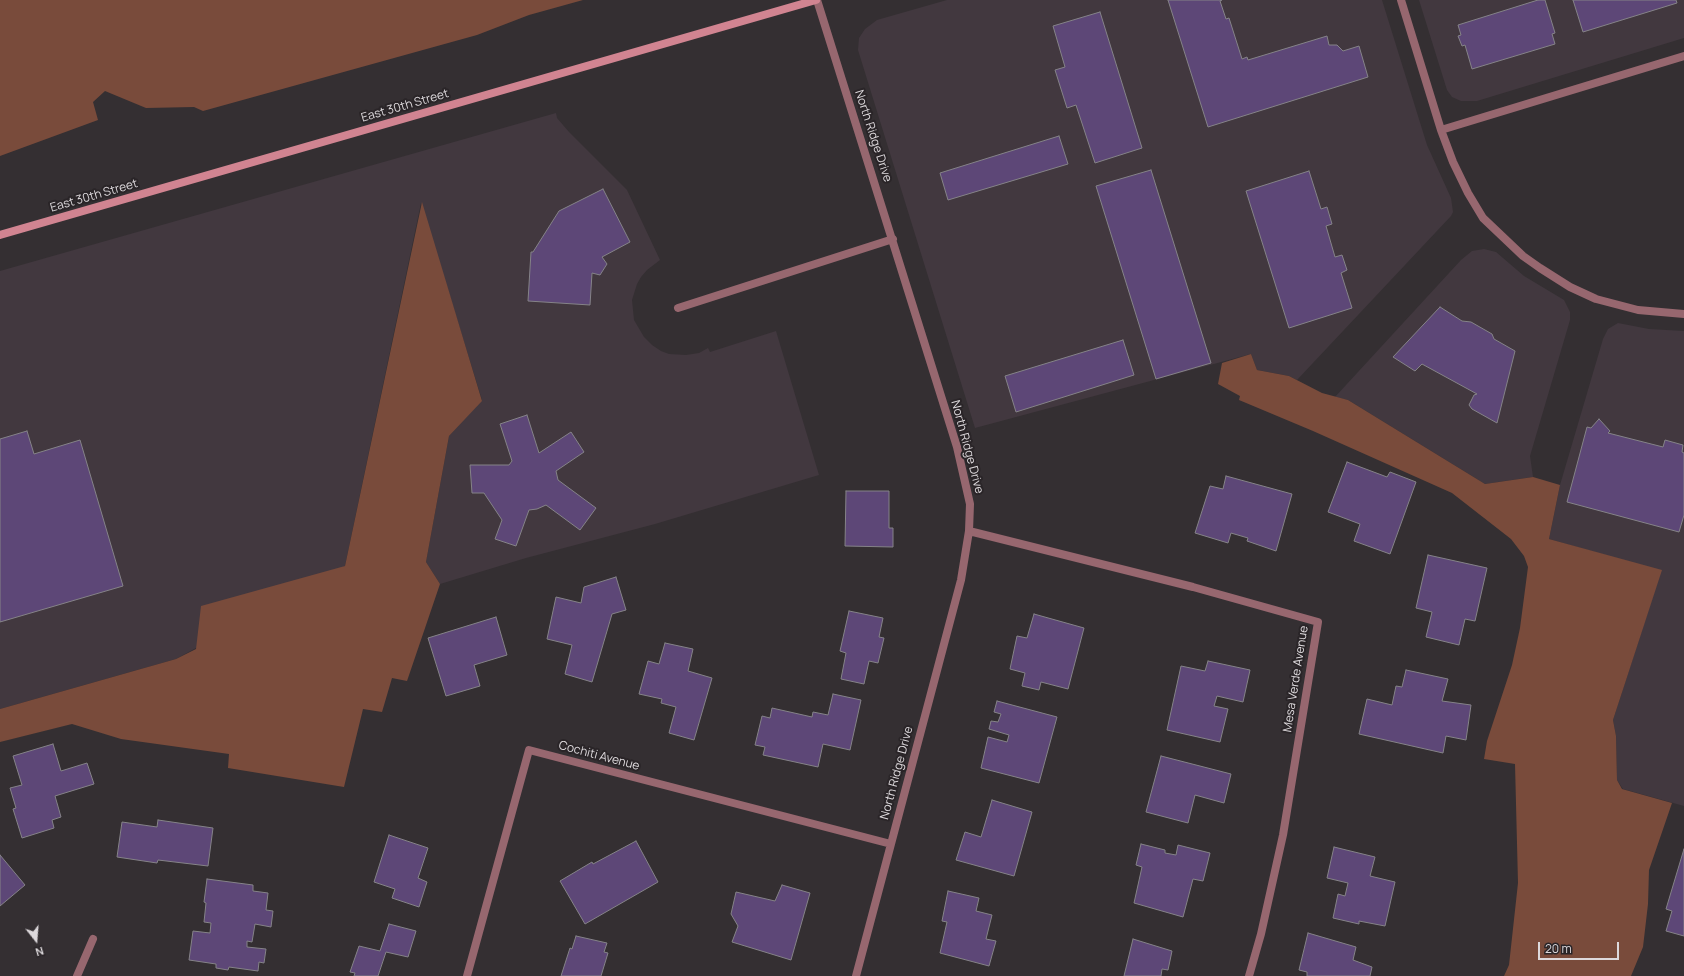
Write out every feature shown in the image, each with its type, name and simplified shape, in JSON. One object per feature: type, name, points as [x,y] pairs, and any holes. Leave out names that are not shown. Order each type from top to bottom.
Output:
[{"type":"main road","name":"East 30th Street","points":[[0,236],[817,0]]},
{"type":"street","name":"North Ridge Drive","points":[[817,0],[957,447],[970,504],[969,532],[961,580],[856,976]]},
{"type":"street","points":[[1401,0],[1441,130],[1453,162],[1468,193],[1483,218],[1523,256],[1570,286],[1596,299],[1638,310],[1684,314]]},
{"type":"street","points":[[1441,130],[1684,56]]},
{"type":"street","points":[[678,308],[893,239]]},
{"type":"street","name":"Mesa Verde Avenue","points":[[969,532],[1177,583],[1318,622],[1282,835],[1261,934],[1250,976]]},
{"type":"street","name":"Cochiti Avenue","points":[[467,976],[529,750],[891,844]]},
{"type":"street","points":[[77,976],[93,939]]},
{"type":"shaded area","points":[[0,0],[583,0],[529,15],[477,35],[203,111],[194,107],[146,108],[105,91],[93,102],[98,120],[0,156]]},
{"type":"shaded area","points":[[947,0],[1382,0],[1427,145],[1451,198],[1453,212],[1451,216],[1297,380],[1289,376],[1257,370],[1251,354],[975,428],[858,50],[859,38],[865,29],[877,20]]},
{"type":"shaded area","points":[[1419,0],[1684,0],[1684,38],[1477,101],[1461,101],[1452,97],[1447,90]]},
{"type":"shaded area","points":[[556,113],[557,118],[569,132],[627,190],[660,260],[647,270],[641,277],[632,300],[634,320],[644,337],[661,351],[669,354],[686,355],[699,353],[708,348],[710,352],[776,331],[819,475],[655,524],[526,558],[440,584],[426,562],[449,436],[482,400],[421,203],[345,566],[176,659],[0,709],[0,271]]},
{"type":"shaded area","points":[[422,202],[482,401],[449,436],[426,562],[440,584],[407,681],[392,678],[382,712],[363,709],[344,787],[228,768],[229,754],[121,739],[72,724],[0,742],[0,709],[176,659],[196,649],[201,606],[345,566]]},
{"type":"shaded area","points":[[1484,249],[1496,252],[1524,276],[1564,300],[1570,312],[1570,320],[1530,456],[1533,477],[1485,484],[1348,400],[1335,397],[1461,260],[1472,251]]},
{"type":"shaded area","points":[[1618,323],[1649,329],[1684,331],[1684,806],[1623,789],[1617,780],[1616,736],[1613,720],[1661,571],[1549,539],[1560,485],[1603,339],[1608,329]]},
{"type":"shaded area","points":[[1251,354],[1257,370],[1289,376],[1322,393],[1348,400],[1485,484],[1533,477],[1560,485],[1549,539],[1662,570],[1613,720],[1616,736],[1617,780],[1622,789],[1672,803],[1649,870],[1648,904],[1643,947],[1631,976],[1504,976],[1509,965],[1518,883],[1515,764],[1484,759],[1487,741],[1512,665],[1520,628],[1528,567],[1524,556],[1511,539],[1452,493],[1313,431],[1239,400],[1240,396],[1218,384],[1222,363]]},
{"type":"building","points":[[1168,0],[1222,0],[1220,1],[1226,19],[1229,18],[1242,59],[1247,57],[1248,60],[1327,36],[1329,45],[1337,45],[1343,51],[1359,46],[1368,77],[1208,127]]},
{"type":"building","points":[[1538,0],[1545,0],[1555,33],[1552,34],[1555,44],[1472,69],[1465,45],[1462,46],[1458,36],[1461,35],[1458,25]]},
{"type":"building","points":[[1573,0],[1676,0],[1677,3],[1583,32]]},
{"type":"building","points":[[1100,12],[1142,148],[1095,163],[1076,105],[1067,108],[1055,70],[1065,67],[1053,26]]},
{"type":"building","points":[[1059,136],[1068,164],[948,200],[940,173]]},
{"type":"building","points":[[1151,170],[1211,363],[1156,379],[1096,186]]},
{"type":"building","points":[[1309,171],[1321,209],[1327,207],[1332,224],[1326,226],[1335,257],[1342,255],[1347,270],[1341,273],[1352,308],[1289,328],[1246,191]]},
{"type":"building","points":[[603,189],[630,242],[602,257],[607,264],[600,275],[592,273],[590,305],[528,301],[531,252],[533,252],[559,211]]},
{"type":"building","points":[[1440,307],[1462,321],[1471,322],[1492,334],[1494,339],[1515,351],[1497,423],[1472,409],[1469,405],[1474,395],[1477,394],[1422,364],[1415,371],[1393,357]]},
{"type":"building","points":[[1123,340],[1134,375],[1016,412],[1005,376]]},
{"type":"building","points":[[527,415],[539,453],[571,432],[584,452],[556,471],[558,480],[596,508],[580,530],[546,505],[537,509],[529,510],[516,546],[495,539],[502,520],[484,493],[472,493],[470,465],[509,465],[512,461],[500,424]]},
{"type":"building","points":[[1599,419],[1610,431],[1608,433],[1663,447],[1665,440],[1683,445],[1684,515],[1679,532],[1567,502],[1587,427],[1591,428]]},
{"type":"building","points":[[27,431],[34,454],[80,440],[123,586],[0,622],[0,439]]},
{"type":"building","points":[[1347,462],[1387,477],[1390,472],[1416,482],[1390,554],[1354,541],[1360,524],[1328,512]]},
{"type":"building","points":[[1226,476],[1292,494],[1276,551],[1247,541],[1248,538],[1231,533],[1228,543],[1195,533],[1210,486],[1223,489]]},
{"type":"building","points":[[846,491],[889,491],[889,528],[893,528],[893,547],[845,546]]},
{"type":"building","points":[[1428,555],[1487,568],[1475,621],[1465,619],[1459,645],[1426,637],[1432,612],[1416,608]]},
{"type":"building","points":[[616,577],[626,610],[612,614],[592,682],[565,674],[572,645],[547,639],[556,597],[581,603],[584,587]]},
{"type":"building","points":[[849,611],[883,618],[879,637],[884,638],[878,663],[869,661],[864,684],[841,679],[846,653],[840,651]]},
{"type":"building","points":[[1034,614],[1084,628],[1068,689],[1041,682],[1039,690],[1022,686],[1025,673],[1010,669],[1017,636],[1027,638]]},
{"type":"building","points":[[496,617],[507,655],[474,665],[480,686],[446,696],[428,638]]},
{"type":"building","points":[[665,643],[693,649],[688,671],[712,678],[694,740],[669,733],[676,707],[661,703],[662,699],[639,694],[648,661],[659,664]]},
{"type":"building","points":[[1208,661],[1250,670],[1243,702],[1217,696],[1214,706],[1228,709],[1220,742],[1167,730],[1181,666],[1205,671]]},
{"type":"building","points":[[1406,670],[1448,679],[1442,701],[1471,705],[1466,740],[1446,736],[1443,753],[1359,734],[1367,699],[1392,705],[1396,686],[1402,687]]},
{"type":"building","points":[[833,694],[861,700],[850,750],[823,744],[818,767],[763,755],[765,747],[755,745],[762,716],[770,718],[772,708],[812,717],[813,712],[828,715]]},
{"type":"building","points":[[997,701],[1057,717],[1039,783],[981,768],[988,737],[1007,742],[1009,735],[989,729],[991,721],[998,722],[1001,714],[994,712]]},
{"type":"building","points":[[53,744],[61,771],[87,763],[94,784],[55,796],[61,817],[52,820],[54,828],[22,838],[13,809],[16,808],[10,788],[22,785],[13,756]]},
{"type":"building","points":[[1161,756],[1231,774],[1224,803],[1195,795],[1188,823],[1146,812]]},
{"type":"building","points":[[992,800],[1032,812],[1014,876],[956,860],[965,832],[981,837]]},
{"type":"building","points":[[158,820],[213,828],[208,866],[158,860],[157,863],[117,857],[122,822],[157,827]]},
{"type":"building","points":[[389,835],[428,848],[418,878],[427,882],[419,907],[392,898],[395,889],[374,882]]},
{"type":"building","points":[[636,841],[658,882],[585,924],[560,881],[592,862],[593,864]]},
{"type":"building","points":[[1141,844],[1165,850],[1165,853],[1176,855],[1178,845],[1210,853],[1203,881],[1193,879],[1183,917],[1134,903],[1142,867],[1136,865]]},
{"type":"building","points":[[1334,847],[1375,857],[1370,876],[1395,882],[1385,926],[1359,921],[1359,924],[1333,918],[1338,894],[1345,896],[1348,883],[1327,878]]},
{"type":"building","points":[[1684,849],[1684,936],[1666,931],[1672,911],[1666,909]]},
{"type":"building","points":[[0,855],[25,885],[0,906]]},
{"type":"building","points":[[207,879],[253,885],[253,891],[268,893],[266,910],[273,911],[271,927],[255,924],[252,942],[247,941],[247,947],[266,949],[264,963],[259,962],[258,971],[229,967],[228,970],[216,968],[216,964],[189,960],[193,931],[210,933],[211,923],[204,922],[206,903],[204,902]]},
{"type":"building","points":[[782,885],[810,893],[791,960],[732,942],[738,926],[731,914],[736,892],[775,901]]},
{"type":"building","points":[[948,891],[979,898],[976,911],[992,915],[986,939],[996,941],[989,966],[940,953],[947,922],[942,921]]},
{"type":"building","points":[[389,924],[416,931],[408,957],[386,952],[378,976],[354,976],[355,973],[350,972],[359,946],[380,951]]},
{"type":"building","points":[[1308,933],[1356,947],[1353,960],[1372,967],[1370,976],[1307,976],[1307,972],[1299,970]]},
{"type":"building","points":[[576,936],[607,943],[604,952],[608,953],[601,976],[561,976],[570,948],[572,949]]},
{"type":"building","points":[[1133,939],[1172,951],[1168,970],[1162,969],[1161,976],[1124,976]]}]
